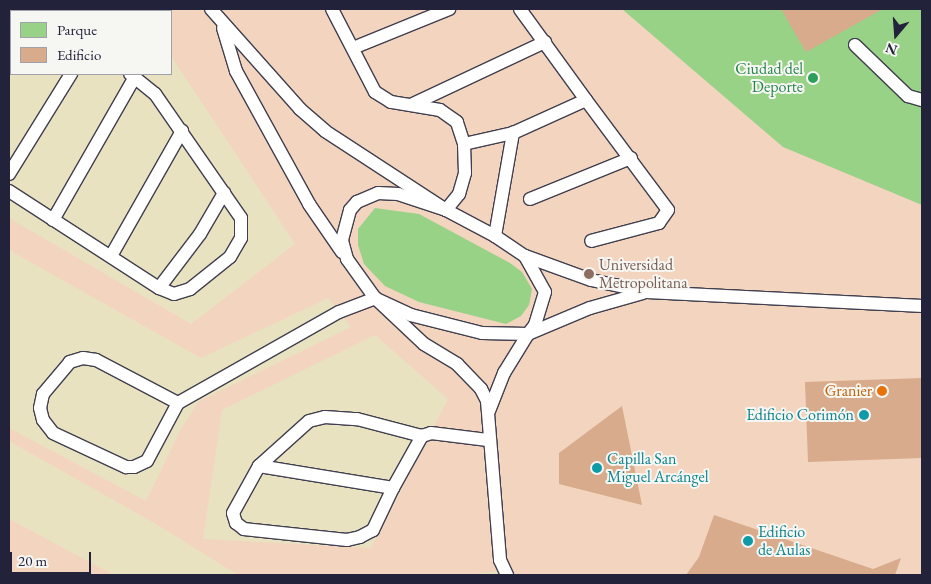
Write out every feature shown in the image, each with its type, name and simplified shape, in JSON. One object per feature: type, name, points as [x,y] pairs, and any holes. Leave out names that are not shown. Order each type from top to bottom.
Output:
[{"type":"lane","points":[[211,9],[221,23],[325,131],[446,210],[495,236],[525,256],[591,280],[648,292],[922,306]]},
{"type":"lane","points":[[332,9],[375,92],[391,102],[413,104],[440,110],[457,122],[464,144],[463,180],[459,194],[446,210]]},
{"type":"lane","points":[[353,48],[448,9]]},
{"type":"lane","points":[[520,9],[586,100],[665,202],[668,210],[665,217],[659,222],[591,241]]},
{"type":"lane","points":[[221,23],[236,71],[309,204],[346,259],[375,298],[424,344],[457,364],[481,389],[487,401],[488,440],[500,560],[507,575]]},
{"type":"lane","points":[[413,104],[545,42]]},
{"type":"lane","points":[[855,45],[908,96],[922,100]]},
{"type":"lane","points":[[9,174],[70,75]]},
{"type":"lane","points":[[9,190],[53,220],[159,288],[174,294],[190,289],[230,257],[240,238],[241,218],[155,94],[133,75],[53,220]]},
{"type":"lane","points":[[464,144],[513,133],[586,100]]},
{"type":"lane","points":[[111,256],[182,131]]},
{"type":"lane","points":[[495,236],[513,133]]},
{"type":"lane","points":[[530,199],[631,158]]},
{"type":"lane","points":[[346,259],[342,240],[343,229],[350,210],[368,196],[378,192],[398,194],[446,210]]},
{"type":"lane","points":[[159,288],[200,234],[224,193]]},
{"type":"lane","points":[[488,414],[504,372],[541,313],[545,292],[525,256]]},
{"type":"lane","points":[[178,403],[96,360],[82,358],[70,362],[43,394],[40,408],[42,420],[53,433],[126,467],[134,467],[147,461],[178,403],[340,312],[375,298],[411,315],[456,327],[482,333],[528,334],[590,308],[648,292]]},
{"type":"lane","points":[[422,436],[393,488],[373,530],[360,538],[347,540],[244,529],[236,523],[233,513],[259,466],[310,421],[325,417],[357,418],[422,436],[431,433],[488,440]]},
{"type":"lane","points":[[259,466],[393,488]]},
{"type":"shaded area","name":"Universidad Metropolitana","points":[[140,9],[922,9],[922,575],[504,575],[501,571],[461,575],[238,575],[156,524],[9,441],[9,428],[146,501],[181,429],[198,402],[351,327],[328,298],[201,358],[9,250],[9,218],[191,324],[295,244],[172,58],[172,10]],"holes":[[[375,335],[448,399],[371,548],[203,539],[222,410]]]},
{"type":"shaded area","points":[[9,519],[114,575],[9,575]]},
{"type":"green space","name":"Ciudad del Deporte","points":[[622,9],[922,9],[922,205],[783,147]]},
{"type":"green space","points":[[375,208],[419,214],[510,263],[522,272],[532,289],[529,305],[521,316],[506,324],[419,302],[385,286],[364,264],[358,245],[358,229]]},
{"type":"building","points":[[781,9],[880,9],[881,10],[806,52]]},
{"type":"building","name":"Edificio Corimón","points":[[922,378],[922,458],[808,462],[805,382]]},
{"type":"building","name":"Capilla San Miguel Arcángel","points":[[622,406],[642,505],[559,484],[559,453]]},
{"type":"building","name":"Edificio de Aulas","points":[[714,515],[873,569],[901,558],[895,575],[686,575],[699,557]]},
{"type":"place","name":"Ciudad del Deporte","points":[[813,78]]},
{"type":"place","name":"Universidad Metropolitana","points":[[589,274]]},
{"type":"place","name":"Granier","points":[[882,391]]},
{"type":"place","name":"Edificio Corimón","points":[[864,415]]},
{"type":"place","name":"Capilla San Miguel Arcángel","points":[[597,468]]},
{"type":"place","name":"Edificio de Aulas","points":[[748,541]]}]
